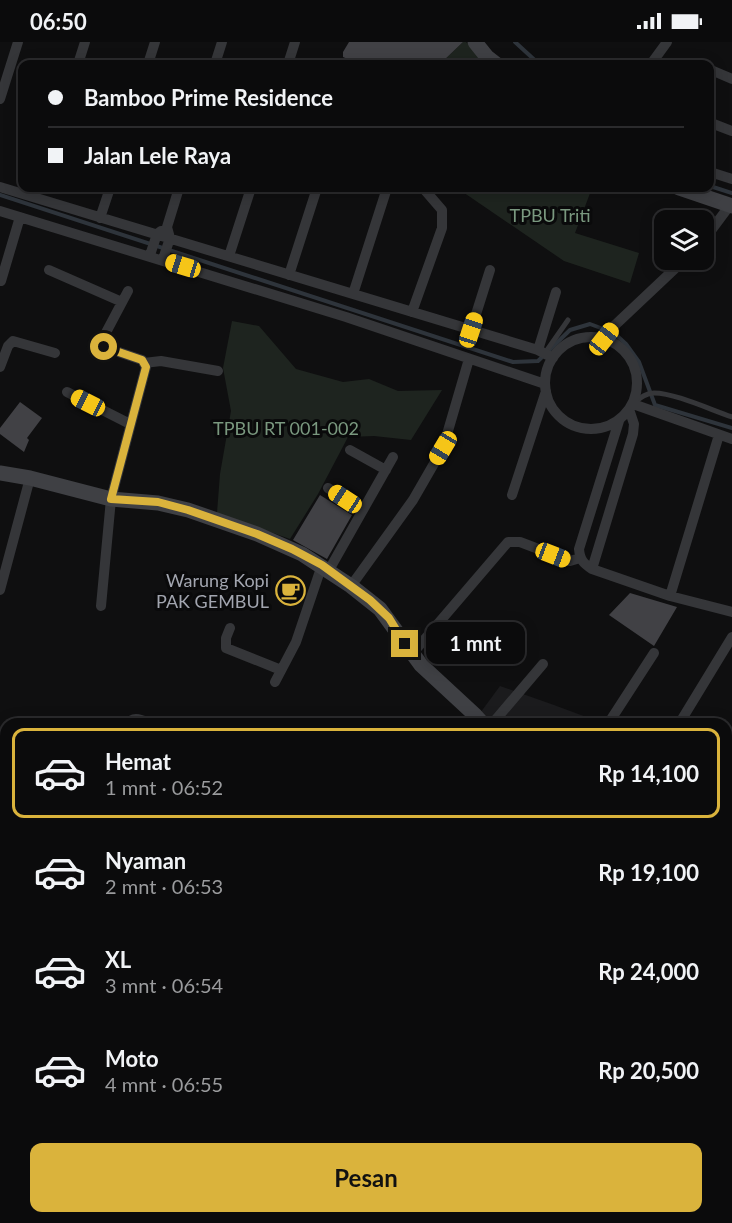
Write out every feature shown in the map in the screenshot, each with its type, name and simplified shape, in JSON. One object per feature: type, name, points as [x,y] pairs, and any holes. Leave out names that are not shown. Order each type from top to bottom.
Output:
[{"type":"street","points":[[0,99],[18,42]]},
{"type":"street","points":[[79,60],[85,42]]},
{"type":"street","points":[[149,60],[155,42]]},
{"type":"street","points":[[216,60],[222,42]]},
{"type":"street","points":[[289,60],[295,42]]},
{"type":"street","points":[[475,42],[491,60]]},
{"type":"street","points":[[654,60],[667,42]]},
{"type":"street","points":[[714,71],[732,79]]},
{"type":"street","points":[[714,124],[732,131]]},
{"type":"street","points":[[714,173],[732,179]]},
{"type":"street","points":[[0,187],[18,190]]},
{"type":"street","points":[[100,218],[109,192]]},
{"type":"street","points":[[163,259],[178,192]]},
{"type":"street","points":[[229,256],[250,192]]},
{"type":"street","points":[[289,274],[316,192]]},
{"type":"street","points":[[353,294],[386,192]]},
{"type":"street","points":[[412,312],[442,228],[442,210],[426,192]]},
{"type":"street","points":[[691,192],[731,206],[714,227]]},
{"type":"street","points":[[37,193],[100,218],[157,234],[168,232],[229,256],[545,354],[581,338],[604,339],[615,344],[625,352],[637,374],[637,385],[631,407],[633,434],[592,569]]},
{"type":"street","points":[[0,211],[346,316],[545,387],[555,412],[564,421],[574,426],[585,429],[609,426],[619,421],[631,407]]},
{"type":"street","points":[[1,281],[20,217]]},
{"type":"street","points":[[150,255],[157,234]]},
{"type":"street","points":[[49,270],[122,302]]},
{"type":"street","points":[[471,330],[490,270]]},
{"type":"street","points":[[604,339],[613,327],[673,270]]},
{"type":"street","points":[[128,291],[102,340],[104,347],[144,363],[161,361],[218,371]]},
{"type":"street","points":[[512,495],[545,387],[545,354],[556,292]]},
{"type":"street","points":[[0,367],[8,346],[13,341],[55,353]]},
{"type":"street","points":[[351,585],[413,500],[443,448],[469,359]]},
{"type":"street","points":[[101,606],[111,499],[146,367],[144,363]]},
{"type":"street","points":[[67,392],[130,424]]},
{"type":"street","points":[[631,407],[732,439]]},
{"type":"street","points":[[619,421],[579,549],[580,558],[592,569],[670,596],[732,612]]},
{"type":"street","points":[[670,596],[719,435]]},
{"type":"street","points":[[350,450],[386,470]]},
{"type":"street","points":[[274,682],[296,642],[325,568],[393,457]]},
{"type":"street","points":[[0,473],[30,478],[111,499],[158,502],[188,510],[275,542],[325,568],[370,600],[389,618],[421,665],[477,718]]},
{"type":"street","points":[[0,590],[30,478]]},
{"type":"street","points":[[328,488],[362,511]]},
{"type":"street","points":[[412,654],[508,542],[520,542],[570,561],[580,558]]},
{"type":"street","points":[[230,628],[226,638],[226,648],[280,670]]},
{"type":"street","points":[[684,718],[732,637]]},
{"type":"street","points":[[612,718],[654,653]]},
{"type":"street","points":[[497,718],[543,664]]},
{"type":"lane","points":[[545,354],[568,320]]},
{"type":"lane","points":[[631,407],[646,394],[655,393],[682,399],[732,417]]},
{"type":"shaded area","points":[[500,686],[589,718],[476,718]]},
{"type":"green space","points":[[463,42],[466,42],[486,60],[444,60]]},
{"type":"green space","name":"TPBU Triti","points":[[463,192],[590,192],[575,233],[639,253],[630,283],[564,261]]},
{"type":"green space","name":"TPBU RT 001-002","points":[[232,321],[259,326],[296,369],[343,382],[369,379],[398,391],[442,390],[411,440],[374,436],[348,437],[318,494],[290,539],[217,513],[220,474],[231,411],[223,368]]},
{"type":"building","points":[[349,42],[463,42],[444,60],[350,60],[343,57],[343,52]]},
{"type":"building","points":[[20,402],[42,418],[27,438],[29,440],[24,452],[0,434],[0,428]]},
{"type":"building","points":[[320,495],[352,515],[327,559],[293,540]]},
{"type":"building","points":[[630,593],[677,607],[654,646],[609,615]]},
{"type":"waterway","points":[[515,42],[535,60]]},
{"type":"waterway","points":[[714,187],[732,193]]},
{"type":"waterway","points":[[0,195],[513,362],[538,361],[570,330],[590,324],[614,333],[626,344],[639,362],[655,405],[732,428]]},
{"type":"place","name":"Warung Kopi PAK GEMBUL","points":[[290,591]]},
{"type":"route","points":[[104,347],[142,360],[146,367],[111,499],[158,502],[188,510],[292,549],[322,565],[370,600],[389,618],[405,644]]}]
